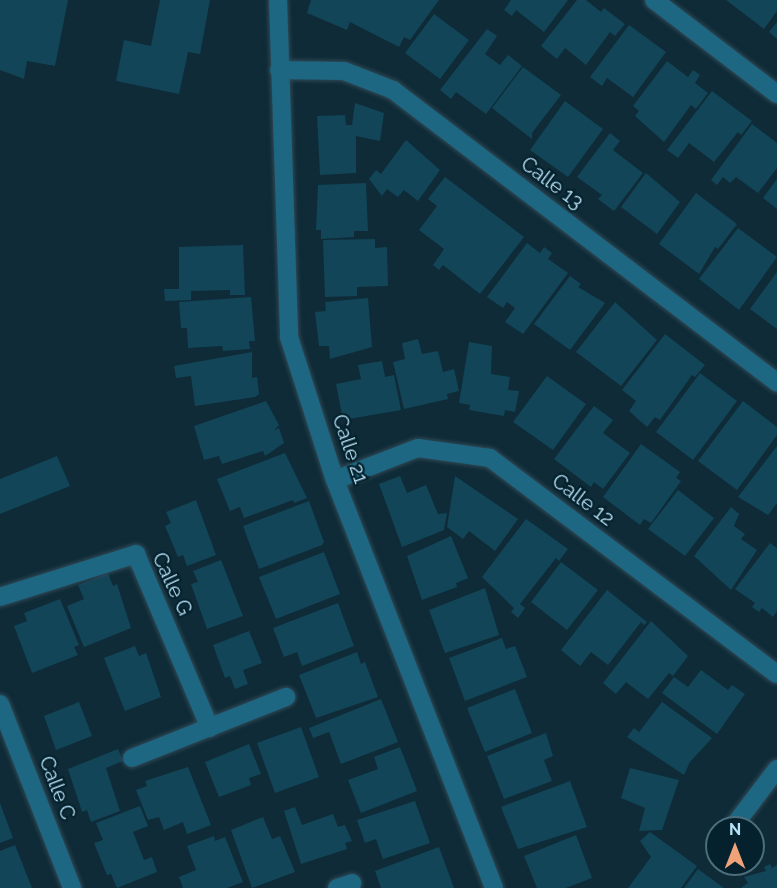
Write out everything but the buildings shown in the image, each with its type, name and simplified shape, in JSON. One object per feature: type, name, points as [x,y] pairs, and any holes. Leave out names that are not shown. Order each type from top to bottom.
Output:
[{"type":"street","name":"Calle 21","points":[[278,0],[289,337],[335,480],[494,888]]},
{"type":"street","points":[[654,0],[777,94]]},
{"type":"street","name":"Calle 13","points":[[279,70],[344,70],[393,90],[777,383]]},
{"type":"street","name":"Calle 12","points":[[335,480],[418,448],[490,459],[777,674]]},
{"type":"street","name":"Calle G","points":[[0,597],[136,554],[210,728]]},
{"type":"street","points":[[132,758],[286,697]]},
{"type":"street","name":"Calle C","points":[[0,705],[72,888]]},
{"type":"street","points":[[741,816],[777,769]]}]
